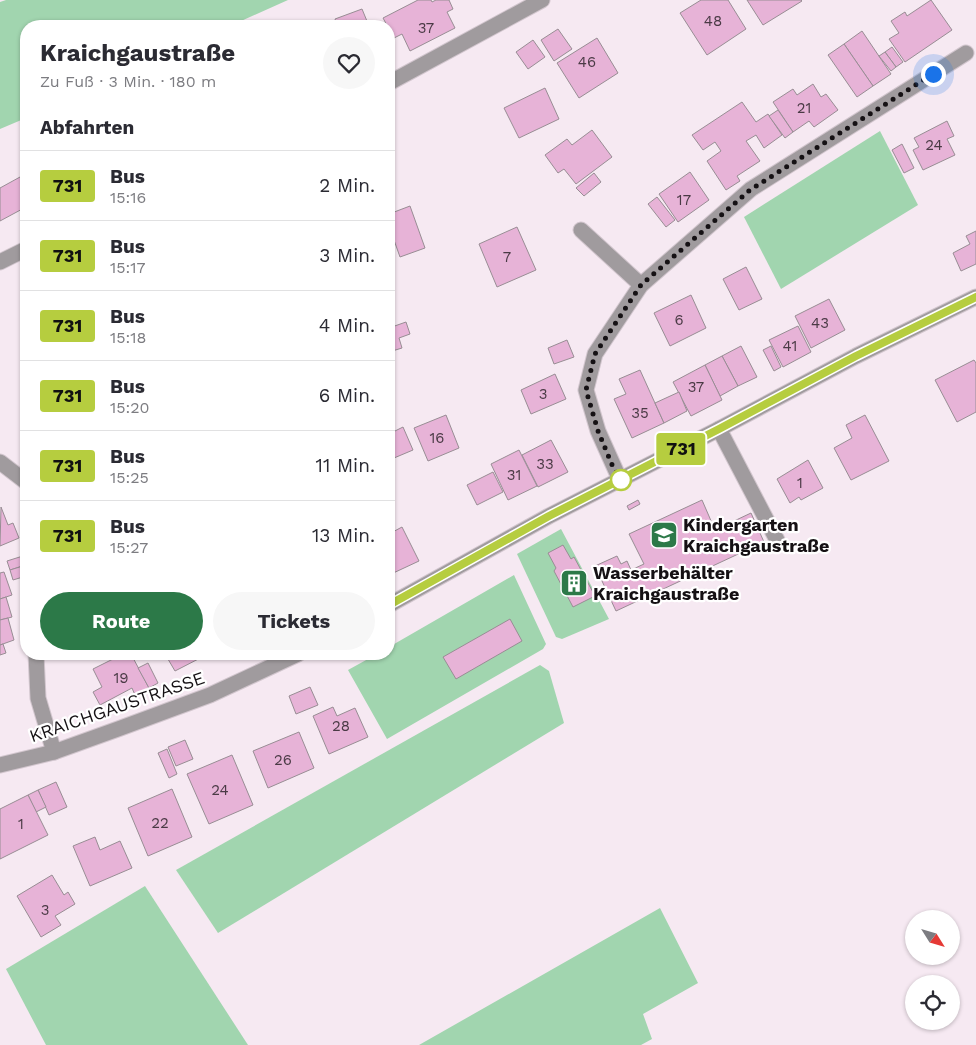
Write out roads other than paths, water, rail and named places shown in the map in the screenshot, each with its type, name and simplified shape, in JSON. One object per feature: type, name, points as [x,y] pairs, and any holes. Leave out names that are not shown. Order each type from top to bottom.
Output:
[{"type":"street","points":[[395,80],[542,0]]},
{"type":"street","points":[[620,480],[598,431],[586,390],[595,354],[641,285],[750,190],[966,53]]},
{"type":"street","points":[[580,230],[641,285]]},
{"type":"street","points":[[0,262],[20,252]]},
{"type":"street","points":[[395,602],[549,516],[856,356],[976,297]]},
{"type":"street","points":[[719,429],[777,540]]},
{"type":"street","points":[[0,462],[20,477]]},
{"type":"street","points":[[36,660],[38,698],[54,752]]},
{"type":"street","name":"KRAICHGAUSTRASSE","points":[[0,764],[54,752],[210,695],[285,660]]},
{"type":"place","name":"Kindergarten Kraichgaustraße","points":[[664,535]]},
{"type":"place","name":"Wasserbehälter Kraichgaustraße","points":[[574,583]]}]
